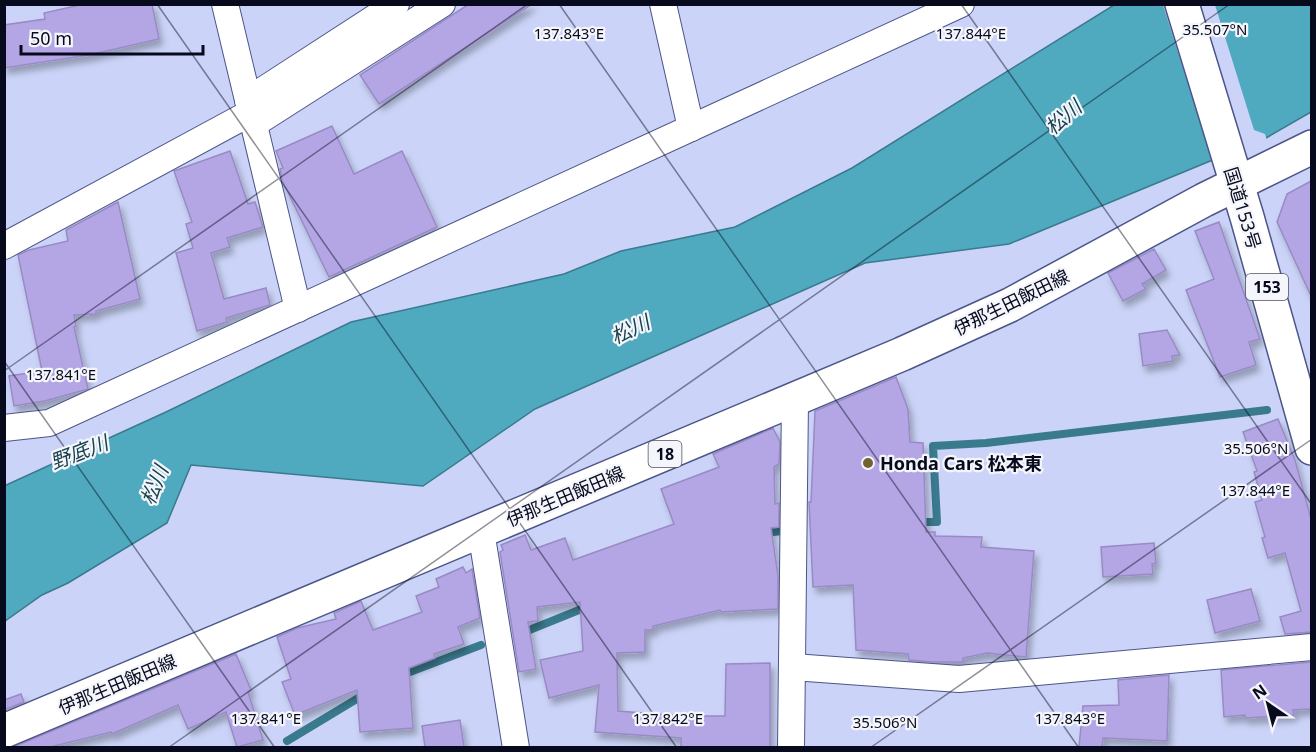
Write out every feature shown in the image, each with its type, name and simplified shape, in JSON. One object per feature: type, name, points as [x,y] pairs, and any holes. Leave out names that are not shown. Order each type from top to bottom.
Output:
[{"type":"main road","name":"国道153号","points":[[1182,4],[1307,414],[1311,448]]},
{"type":"main road","name":"伊那生田飯田線","points":[[4,731],[795,400],[1010,306],[1233,172],[1311,147]]},
{"type":"street","points":[[225,4],[298,309]]},
{"type":"street","points":[[251,112],[396,4]]},
{"type":"street","points":[[4,246],[251,112],[442,4]]},
{"type":"street","points":[[663,4],[691,128]]},
{"type":"street","points":[[4,428],[49,423],[951,6]]},
{"type":"street","points":[[790,747],[793,667],[795,400]]},
{"type":"street","points":[[481,531],[516,747]]},
{"type":"street","points":[[793,667],[959,679],[1311,647]]},
{"type":"water","points":[[1114,5],[1311,5],[1311,112],[1266,138],[1009,244],[865,263],[535,409],[423,486],[191,465],[167,523],[68,583],[42,595],[5,621],[4,486],[166,412],[351,322],[564,274],[621,251],[735,227],[852,168]]},
{"type":"pier","points":[[1163,5],[1215,5],[1254,130],[1265,134],[1267,141],[1213,163]]},
{"type":"building","points":[[84,4],[152,4],[159,39],[89,55],[4,68],[4,25],[45,19],[44,13]]},
{"type":"building","points":[[469,4],[532,4],[379,104],[360,75]]},
{"type":"building","points":[[332,126],[354,174],[402,151],[437,227],[329,277],[282,180],[280,169],[283,168],[276,151]]},
{"type":"building","points":[[230,151],[248,204],[255,202],[263,227],[227,238],[230,247],[211,253],[224,299],[266,288],[270,305],[226,318],[227,322],[197,331],[176,253],[193,248],[186,224],[192,222],[174,171]]},
{"type":"building","points":[[1311,181],[1311,296],[1277,222],[1287,194]]},
{"type":"building","points":[[118,202],[140,299],[96,311],[96,314],[74,315],[76,326],[74,327],[88,389],[45,401],[14,406],[9,376],[42,371],[18,255],[29,250],[68,241],[66,230]]},
{"type":"building","points":[[1219,222],[1260,339],[1249,342],[1256,365],[1220,377],[1186,290],[1214,279],[1195,231]]},
{"type":"building","points":[[1154,249],[1166,270],[1142,284],[1146,289],[1123,301],[1108,273]]},
{"type":"building","points":[[1167,330],[1180,355],[1172,356],[1173,361],[1143,366],[1139,334]]},
{"type":"building","points":[[896,377],[908,409],[910,442],[923,443],[926,532],[935,532],[935,536],[982,537],[981,547],[1034,551],[1026,657],[987,653],[963,658],[963,662],[932,662],[909,660],[908,654],[856,650],[853,585],[813,587],[809,502],[811,502],[815,411]]},
{"type":"building","points":[[1278,419],[1295,460],[1311,519],[1311,632],[1285,634],[1280,617],[1301,611],[1285,553],[1268,558],[1262,538],[1265,537],[1255,502],[1262,500],[1254,472],[1257,471],[1243,432]]},
{"type":"building","points":[[773,428],[780,442],[779,464],[774,467],[775,504],[779,503],[779,527],[771,528],[778,576],[778,609],[721,612],[720,610],[653,626],[653,630],[645,630],[645,652],[617,653],[618,711],[682,716],[725,716],[726,664],[770,663],[770,747],[681,747],[681,738],[595,732],[599,685],[549,698],[540,660],[583,651],[580,602],[537,607],[538,621],[528,622],[536,669],[519,672],[500,552],[503,550],[501,545],[525,535],[531,550],[565,538],[573,560],[674,524],[661,489],[719,467],[713,454]]},
{"type":"building","points":[[1154,543],[1156,563],[1152,564],[1153,574],[1103,577],[1101,547]]},
{"type":"building","points":[[463,567],[466,573],[472,569],[480,618],[458,627],[464,644],[434,654],[435,658],[409,668],[413,728],[360,732],[357,690],[295,715],[282,682],[291,679],[277,637],[297,628],[336,619],[334,613],[361,601],[373,630],[422,612],[416,596],[439,587],[436,579]]},
{"type":"building","points":[[1251,589],[1260,621],[1215,633],[1207,600]]},
{"type":"building","points":[[236,654],[251,690],[248,692],[263,740],[237,747],[226,712],[188,729],[178,705],[112,734],[111,732],[50,747],[13,747]]},
{"type":"building","points":[[1311,662],[1311,709],[1293,710],[1294,715],[1224,717],[1221,670]]},
{"type":"building","points":[[1169,675],[1167,741],[1103,738],[1102,747],[1079,747],[1083,706],[1119,705],[1118,680]]},
{"type":"building","points":[[21,694],[24,702],[4,710],[4,700]]},
{"type":"building","points":[[460,720],[464,747],[425,747],[422,726]]},
{"type":"waterway","points":[[917,522],[937,522],[933,446],[986,443],[1267,410]]},
{"type":"waterway","points":[[762,533],[783,531]]},
{"type":"waterway","points":[[522,633],[589,606]]},
{"type":"waterway","points":[[402,675],[481,645]]},
{"type":"waterway","points":[[287,741],[365,694]]},
{"type":"place","name":"Honda Cars 松本東","points":[[868,463]]},
{"type":"water label","name":"松川","points":[[1063,117]]},
{"type":"water label","name":"松川","points":[[630,329]]},
{"type":"water label","name":"野底川","points":[[79,452]]},
{"type":"water label","name":"松川","points":[[154,485]]}]
